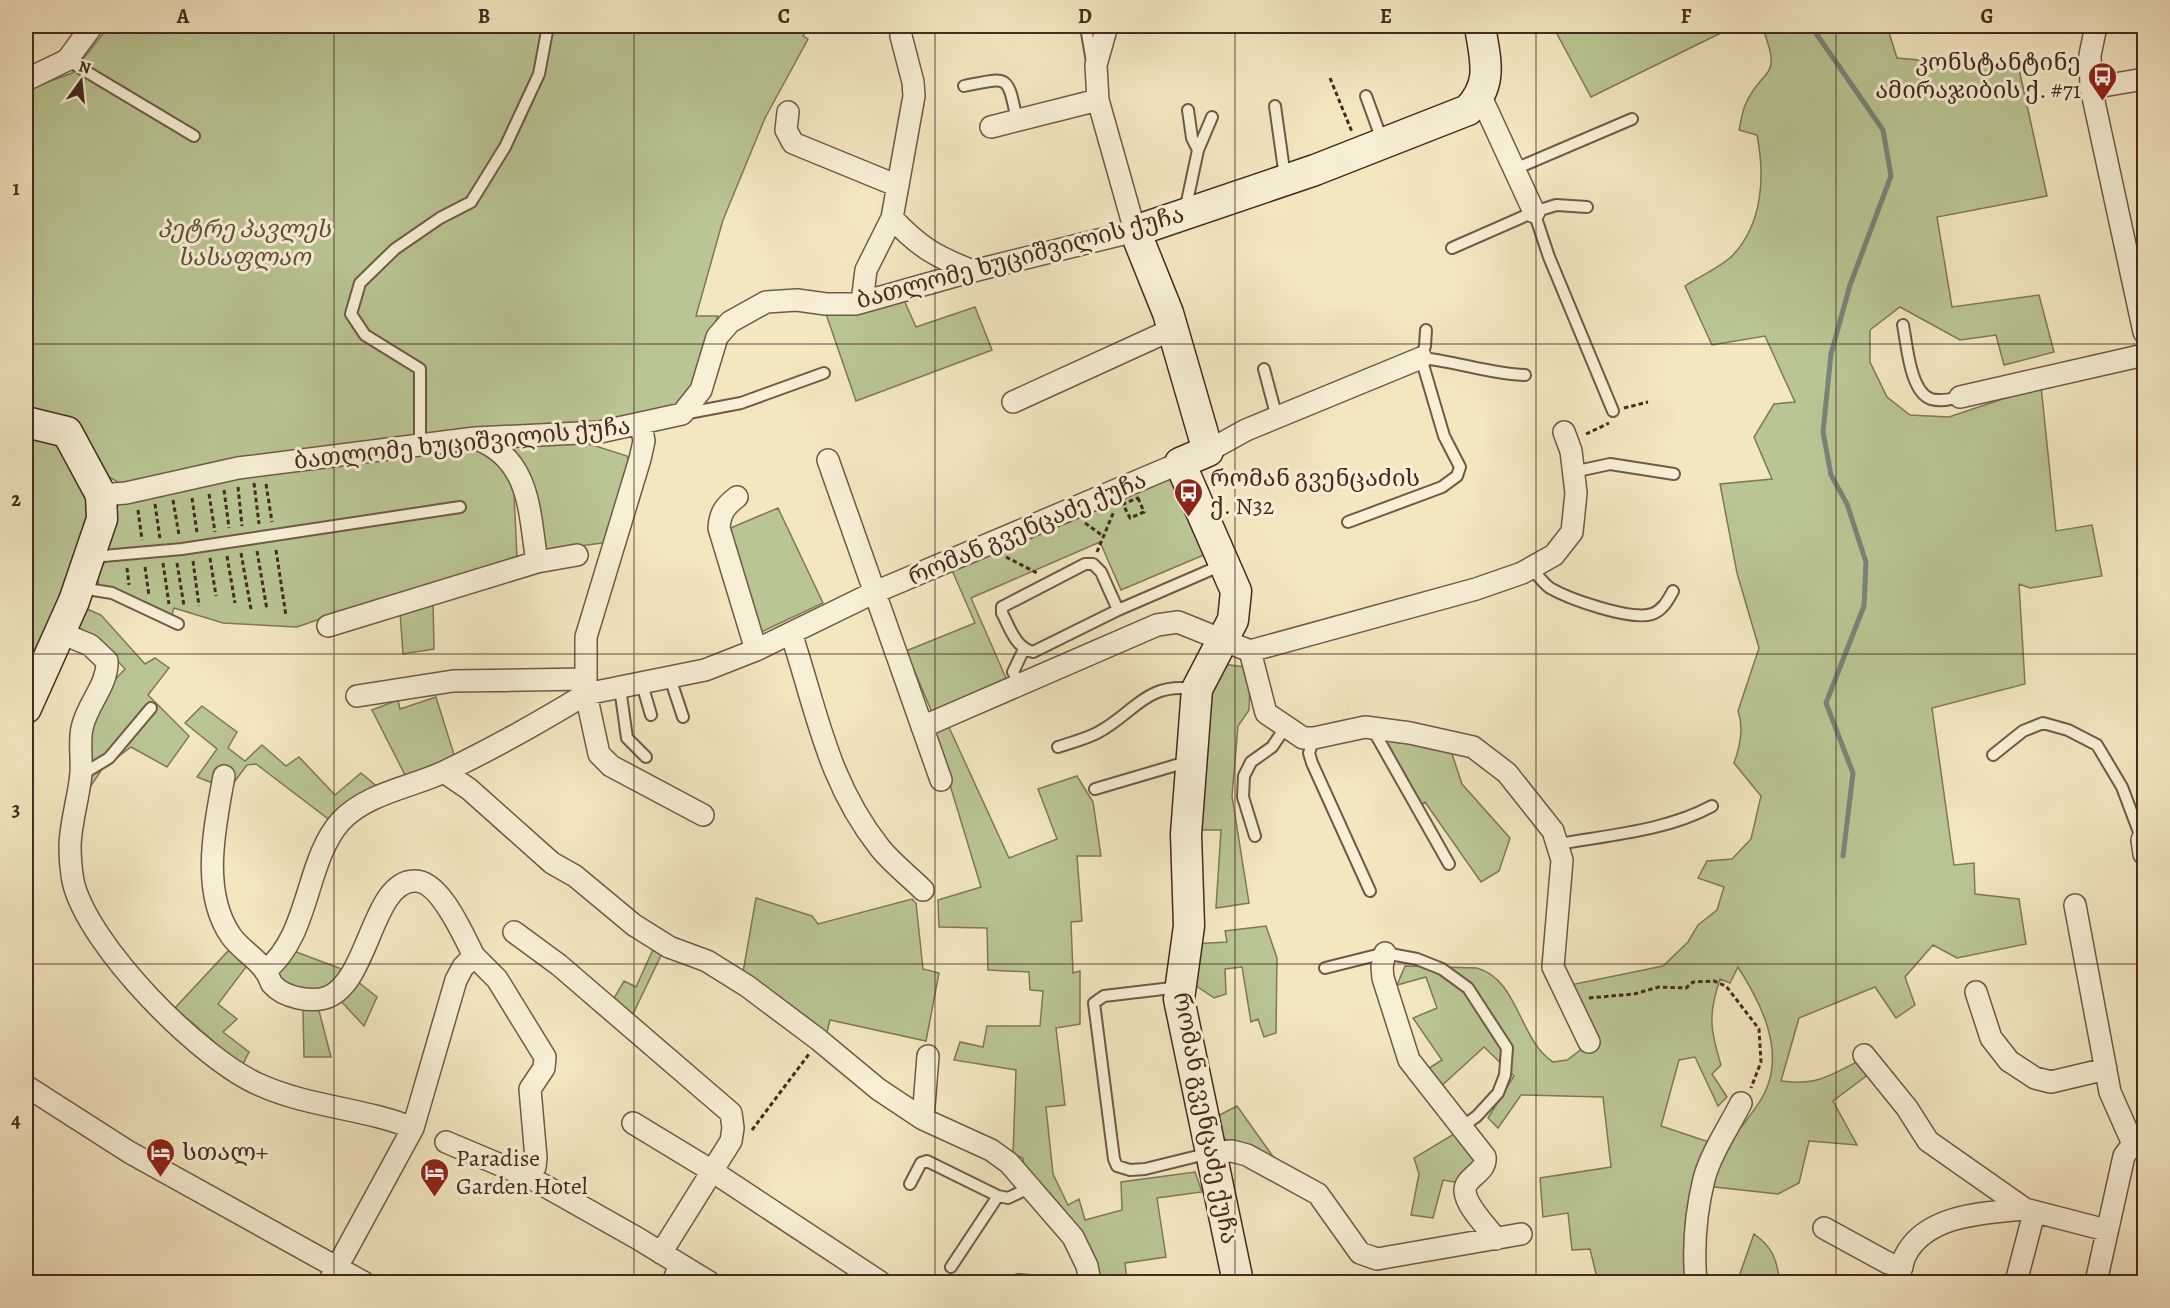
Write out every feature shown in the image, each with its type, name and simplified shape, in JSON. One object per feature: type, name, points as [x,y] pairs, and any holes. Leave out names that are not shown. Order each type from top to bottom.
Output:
[{"type":"street","points":[[26,80],[67,60],[92,26]]},
{"type":"street","points":[[1107,26],[1097,90],[1135,231],[1173,329],[1208,451]]},
{"type":"street","points":[[1480,26],[1486,79],[1481,97],[1534,212]]},
{"type":"street","points":[[2095,31],[2090,55],[2091,87],[2145,332]]},
{"type":"street","points":[[862,302],[866,270],[892,218],[914,96],[913,82],[901,36]]},
{"type":"street","points":[[2091,87],[2145,79]]},
{"type":"street","points":[[991,127],[1017,120],[1097,90]]},
{"type":"street","name":"ბათლომე ხუციშვილის ქუჩა","points":[[101,495],[126,493],[238,468],[475,438],[600,432],[682,414],[701,390],[717,337],[730,322],[747,310],[766,302],[797,300],[826,304],[862,302],[973,271],[1135,231],[1286,180],[1468,111],[1481,97]]},
{"type":"street","points":[[788,112],[786,130],[793,143],[898,186]]},
{"type":"street","points":[[892,218],[917,244],[946,261],[973,271]]},
{"type":"street","points":[[1013,402],[1173,329]]},
{"type":"street","points":[[1960,397],[2145,355]]},
{"type":"street","points":[[1180,463],[1277,418],[1420,358]]},
{"type":"street","points":[[26,422],[67,432],[101,495],[102,519],[61,633],[26,708]]},
{"type":"street","points":[[641,424],[644,441],[640,459],[586,638],[585,687],[599,754],[611,766],[703,815]]},
{"type":"street","points":[[475,438],[490,444],[508,457],[520,476],[528,502],[537,562]]},
{"type":"street","points":[[922,728],[1157,625],[1178,622],[1196,627],[1237,646],[1476,589],[1531,568],[1554,555],[1572,532],[1576,516],[1574,472],[1568,441]]},
{"type":"street","points":[[828,460],[873,593],[941,780]]},
{"type":"street","name":"რომან გვენცაძე ქუჩა","points":[[585,687],[620,688],[705,670],[756,650],[873,593],[983,547],[1131,492],[1180,463],[1236,591],[1233,620],[1237,646],[1197,689],[1186,834],[1189,926],[1179,999],[1238,1282]]},
{"type":"street","points":[[736,497],[726,505],[720,516],[719,528],[756,650]]},
{"type":"street","points":[[328,626],[537,562],[577,555]]},
{"type":"street","points":[[61,633],[90,645],[107,661],[107,671],[89,704],[82,730],[81,775],[73,810],[70,847],[74,882],[89,915],[111,950],[146,993],[185,1034],[227,1067],[259,1085],[301,1099],[380,1115],[413,1128]]},
{"type":"street","points":[[791,633],[808,684],[824,747],[838,782],[856,815],[881,850],[923,890]]},
{"type":"street","points":[[1237,646],[1266,713],[1303,738],[1372,728],[1410,733],[1473,747],[1507,773],[1553,831],[1558,844],[1562,860],[1553,967],[1588,1042]]},
{"type":"street","points":[[357,696],[453,681],[585,687]]},
{"type":"street","points":[[266,971],[281,956],[310,892],[322,854],[331,834],[341,821],[357,807],[444,772],[585,687]]},
{"type":"street","points":[[444,772],[478,797],[552,863],[575,876],[634,925],[669,947],[707,961],[733,977],[819,1040],[878,1089],[923,1119],[991,1150],[1009,1163],[1073,1237],[1087,1266],[1090,1282]]},
{"type":"street","points":[[224,776],[215,828],[214,884],[218,906],[224,925],[233,939],[266,971],[273,985],[301,998],[315,1000],[337,992],[347,982],[356,966],[390,895],[403,884],[414,880],[424,882],[447,905],[474,956],[497,979],[545,1057],[544,1068],[530,1089],[536,1158],[535,1167],[529,1177]]},
{"type":"street","points":[[2075,905],[2110,1092],[2139,1142],[2124,1155],[2096,1282]]},
{"type":"street","points":[[514,932],[559,965],[731,1113],[733,1131],[731,1140],[661,1253]]},
{"type":"street","points":[[1385,953],[1382,966],[1383,978],[1409,1060],[1485,1156],[1486,1162],[1466,1185],[1467,1200],[1496,1239]]},
{"type":"street","points":[[333,1276],[413,1128],[456,981],[463,967],[474,956]]},
{"type":"street","points":[[1976,992],[1990,1038],[2010,1060],[2035,1078],[2051,1082],[2106,1069]]},
{"type":"street","points":[[1864,1055],[1907,1108],[1928,1141],[2029,1211]]},
{"type":"street","points":[[923,1119],[928,1056]]},
{"type":"street","points":[[26,1086],[129,1152],[333,1276],[363,1282]]},
{"type":"street","points":[[1696,1282],[1694,1266],[1697,1223],[1704,1178],[1741,1103]]},
{"type":"street","points":[[633,1123],[712,1171],[880,1282]]},
{"type":"street","points":[[446,1142],[529,1177],[661,1253],[677,1274],[709,1282]]},
{"type":"street","points":[[1210,1153],[1232,1151],[1246,1155],[1318,1194],[1363,1256],[1377,1259],[1521,1234]]},
{"type":"street","points":[[2016,1282],[2029,1211]]},
{"type":"street","points":[[1824,1228],[1888,1263],[1900,1275],[1906,1255],[1928,1230],[1972,1214],[2029,1211],[2106,1230]]},
{"type":"lane","points":[[420,445],[420,369],[386,350],[360,328],[351,314],[360,283],[395,249],[440,218],[471,202],[505,147],[539,74],[548,26]]},
{"type":"lane","points":[[1087,33],[1097,90]]},
{"type":"lane","points":[[67,60],[194,136]]},
{"type":"lane","points":[[964,86],[999,79],[1005,81],[1009,86],[1017,120]]},
{"type":"lane","points":[[1366,96],[1371,148]]},
{"type":"lane","points":[[1275,106],[1286,180]]},
{"type":"lane","points":[[1188,110],[1192,138],[1198,150]]},
{"type":"lane","points":[[1185,214],[1198,150],[1212,117]]},
{"type":"lane","points":[[1515,169],[1632,119]]},
{"type":"lane","points":[[1452,248],[1534,212],[1556,206],[1587,207]]},
{"type":"lane","points":[[1534,212],[1549,256],[1613,411]]},
{"type":"lane","points":[[1903,325],[1916,386],[1925,396],[1933,400],[1960,397]]},
{"type":"lane","points":[[1348,522],[1442,487],[1457,476],[1460,467],[1444,436],[1420,358],[1425,346],[1426,330]]},
{"type":"lane","points":[[1420,358],[1454,361],[1503,374],[1525,375]]},
{"type":"lane","points":[[1264,369],[1277,418]]},
{"type":"lane","points":[[682,414],[741,403],[824,373]]},
{"type":"lane","points":[[1574,472],[1610,464],[1674,474]]},
{"type":"lane","points":[[87,558],[219,543],[460,507]]},
{"type":"lane","points":[[1118,610],[1101,572],[1094,564],[1085,564],[1002,607],[1002,613],[1024,650],[1033,652],[1118,610],[1225,564]]},
{"type":"lane","points":[[1531,568],[1548,587],[1575,599],[1634,615],[1651,614],[1664,607],[1673,591]]},
{"type":"lane","points":[[78,587],[112,592],[178,624]]},
{"type":"lane","points":[[1020,684],[1013,672],[1024,650]]},
{"type":"lane","points":[[670,678],[682,717]]},
{"type":"lane","points":[[642,684],[651,715]]},
{"type":"lane","points":[[1058,747],[1098,732],[1160,690],[1174,686],[1197,689]]},
{"type":"lane","points":[[620,688],[627,738],[646,757]]},
{"type":"lane","points":[[81,775],[109,758],[151,708]]},
{"type":"lane","points":[[1993,755],[2023,731],[2043,723],[2068,730],[2097,745],[2122,787],[2144,843]]},
{"type":"lane","points":[[1255,836],[1243,797],[1244,776],[1251,762],[1272,747],[1286,728]]},
{"type":"lane","points":[[1372,728],[1449,864]]},
{"type":"lane","points":[[1314,738],[1309,753],[1312,763],[1370,891]]},
{"type":"lane","points":[[1095,789],[1190,761]]},
{"type":"lane","points":[[1558,844],[1661,825],[1696,815],[1712,807]]},
{"type":"lane","points":[[1325,968],[1385,953],[1417,958],[1442,969],[1468,988],[1507,1048],[1505,1075],[1498,1093],[1478,1116],[1462,1127]]},
{"type":"lane","points":[[1180,987],[1104,996],[1094,1003],[1114,1159],[1117,1166],[1130,1170],[1210,1153]]},
{"type":"lane","points":[[910,1184],[921,1163],[927,1161],[998,1196],[1008,1198],[1031,1187]]},
{"type":"lane","points":[[951,1267],[998,1196]]},
{"type":"lane","points":[[1018,1280],[1044,1282]]},
{"type":"path","points":[[1330,78],[1371,148]]},
{"type":"path","points":[[1568,441],[1610,423],[1613,411],[1648,402]]},
{"type":"path","points":[[184,606],[254,481]]},
{"type":"path","points":[[216,596],[223,485]]},
{"type":"path","points":[[199,606],[238,486]]},
{"type":"path","points":[[209,489],[219,543],[235,603]]},
{"type":"path","points":[[191,490],[251,609]]},
{"type":"path","points":[[172,492],[219,543],[267,610]]},
{"type":"path","points":[[1131,492],[1144,512],[1130,518],[1123,504],[1131,492]]},
{"type":"path","points":[[1094,564],[1131,492]]},
{"type":"path","points":[[983,547],[1035,570],[1046,584]]},
{"type":"path","points":[[1570,1004],[1597,996],[1634,994],[1659,987],[1686,988],[1693,982],[1714,981],[1726,986],[1759,1029],[1761,1062],[1757,1078],[1741,1103]]},
{"type":"path","points":[[733,1131],[750,1133],[819,1040]]},
{"type":"green space","name":"პეტრე პავლეს სასაფლაო","points":[[109,26],[809,26],[803,36],[808,39],[765,118],[723,220],[696,316],[718,316],[700,362],[693,394],[685,403],[640,418],[123,485],[100,472],[71,590],[26,692],[26,90],[72,73]]},
{"type":"green space","points":[[1567,26],[1735,26],[1591,97],[1557,34]]},
{"type":"green space","points":[[1739,26],[1887,26],[1897,58],[2019,69],[2047,196],[1937,217],[1952,307],[2039,295],[2054,352],[2004,365],[1996,335],[1960,340],[1900,307],[1870,330],[1870,362],[1887,397],[1910,415],[1949,417],[2041,386],[2056,531],[2092,525],[2102,576],[2030,588],[2019,584],[2025,684],[1932,708],[1954,865],[1974,863],[1975,894],[2019,899],[2026,944],[1957,958],[1933,945],[1905,977],[1915,1005],[1896,1018],[1875,987],[1799,1018],[1781,1081],[1804,1082],[1823,1078],[1862,1059],[1873,1071],[1833,1101],[1857,1145],[1809,1141],[1799,1183],[1778,1194],[1706,1186],[1687,1282],[1598,1282],[1590,1249],[1572,1250],[1568,1213],[1543,1217],[1540,1178],[1611,1167],[1603,1097],[1521,1095],[1498,1128],[1488,1118],[1514,1076],[1484,1047],[1438,1089],[1426,1070],[1442,1060],[1413,1018],[1437,1008],[1426,977],[1397,985],[1405,966],[1477,968],[1491,975],[1502,985],[1542,1052],[1553,1062],[1567,1060],[1583,1048],[1565,986],[1663,966],[1688,942],[1698,925],[1717,910],[1724,887],[1698,878],[1707,861],[1732,859],[1751,839],[1761,796],[1734,763],[1738,751],[1741,724],[1738,711],[1759,648],[1737,573],[1720,484],[1772,479],[1754,437],[1774,404],[1795,402],[1765,336],[1712,345],[1685,286],[1733,255],[1751,229],[1756,214],[1761,183],[1757,135],[1739,130],[1746,103],[1768,72],[1771,58],[1764,32]],"holes":[[[1738,967],[1755,996],[1768,1027],[1771,1043],[1771,1076],[1761,1100],[1722,1153],[1707,1184],[1715,1144],[1661,1126],[1679,1060],[1695,1057],[1718,1106],[1727,1097],[1712,1074],[1721,1065],[1713,1031],[1712,1013],[1720,979],[1730,983]]]},
{"type":"green space","points":[[903,298],[916,327],[975,307],[992,350],[856,401],[825,311]]},
{"type":"green space","points":[[574,439],[627,456],[630,466],[609,542],[544,551],[534,495],[524,469],[508,445]]},
{"type":"green space","points":[[477,448],[499,456],[514,494],[517,558],[297,627],[223,623],[174,608],[171,617],[99,585],[94,562],[107,519],[121,502],[149,493],[325,464]]},
{"type":"green space","points":[[1168,476],[1175,477],[1213,551],[1121,590],[1100,542],[971,598],[1009,685],[934,717],[906,651],[975,623],[951,568]]},
{"type":"green space","points":[[778,508],[823,603],[757,634],[726,530]]},
{"type":"green space","points":[[433,601],[434,649],[403,654],[400,612]]},
{"type":"green space","points":[[87,609],[101,615],[145,664],[155,658],[169,668],[148,695],[189,736],[167,767],[131,747],[102,769],[87,792],[91,726],[102,698],[125,669],[95,636],[71,624]]},
{"type":"green space","points":[[1223,664],[1244,667],[1250,684],[1249,710],[1238,726],[1232,796],[1249,903],[1216,908],[1221,830],[1192,830],[1206,685]]},
{"type":"green space","points":[[436,697],[456,761],[408,781],[372,710],[398,700],[400,709]]},
{"type":"green space","points":[[202,706],[237,732],[228,748],[245,761],[262,745],[286,766],[299,757],[335,795],[361,773],[381,790],[331,821],[256,764],[247,765],[226,793],[215,784],[197,777],[217,749],[185,723]]},
{"type":"green space","points":[[947,723],[1009,858],[1057,839],[1038,789],[1077,776],[1093,802],[1101,856],[1077,856],[1082,921],[1071,922],[1073,973],[1080,971],[1080,1024],[1056,1028],[1065,1105],[1046,1107],[1053,1174],[1068,1205],[1079,1199],[1085,1220],[1122,1210],[1121,1182],[1195,1172],[1202,1192],[1157,1198],[1166,1257],[1125,1263],[1127,1282],[1097,1282],[1024,1174],[1023,1158],[1013,1154],[1016,1070],[954,1060],[960,1042],[983,1047],[987,1026],[1040,1026],[1043,991],[1030,990],[1029,972],[988,970],[987,928],[939,927],[938,900],[981,887],[933,729]]},
{"type":"green space","points":[[1378,733],[1449,745],[1462,784],[1510,838],[1499,871],[1481,882],[1425,802],[1420,805]]},
{"type":"green space","points":[[756,898],[812,916],[818,924],[912,899],[916,903],[923,969],[939,973],[926,1041],[830,1020],[827,1032],[804,1025],[742,978]]},
{"type":"green space","points":[[1266,926],[1277,958],[1276,1033],[1264,1037],[1258,1019],[1251,1022],[1242,967],[1225,969],[1226,994],[1214,998],[1186,979],[1192,944],[1227,942],[1225,931]]},
{"type":"green space","points":[[656,943],[665,947],[632,1016],[613,1000],[624,981],[636,987]]},
{"type":"green space","points":[[229,950],[240,956],[246,967],[218,1004],[237,1019],[223,1032],[249,1052],[242,1066],[175,1008]]},
{"type":"green space","points":[[291,950],[347,971],[323,993],[291,987],[277,975]]},
{"type":"green space","points":[[357,981],[377,997],[364,1026],[339,999]]},
{"type":"green space","points":[[318,1007],[331,1057],[304,1057],[303,1009]]},
{"type":"green space","points":[[1237,1106],[1279,1165],[1218,1136],[1206,1122]]},
{"type":"green space","points":[[1459,1131],[1481,1159],[1460,1183],[1443,1180],[1433,1218],[1411,1215],[1419,1174],[1414,1158]]},
{"type":"green space","points":[[1754,1234],[1765,1243],[1774,1258],[1779,1277],[1773,1282],[1737,1282]]},
{"type":"waterway","points":[[1811,26],[1883,130],[1891,176],[1850,285],[1831,354],[1823,432],[1831,475],[1847,504],[1866,562],[1864,606],[1826,703],[1853,773],[1843,856]]},
{"type":"place","name":"კონსტანტინე ამირაჯიბის ქ. #71","points":[[2102,102]]},
{"type":"place","name":"რომან გვენცაძის ქ. N32","points":[[1189,518]]},
{"type":"place","name":"სთალ+","points":[[161,1178]]},
{"type":"place","name":"Paradise Garden Hotel","points":[[435,1198]]}]
